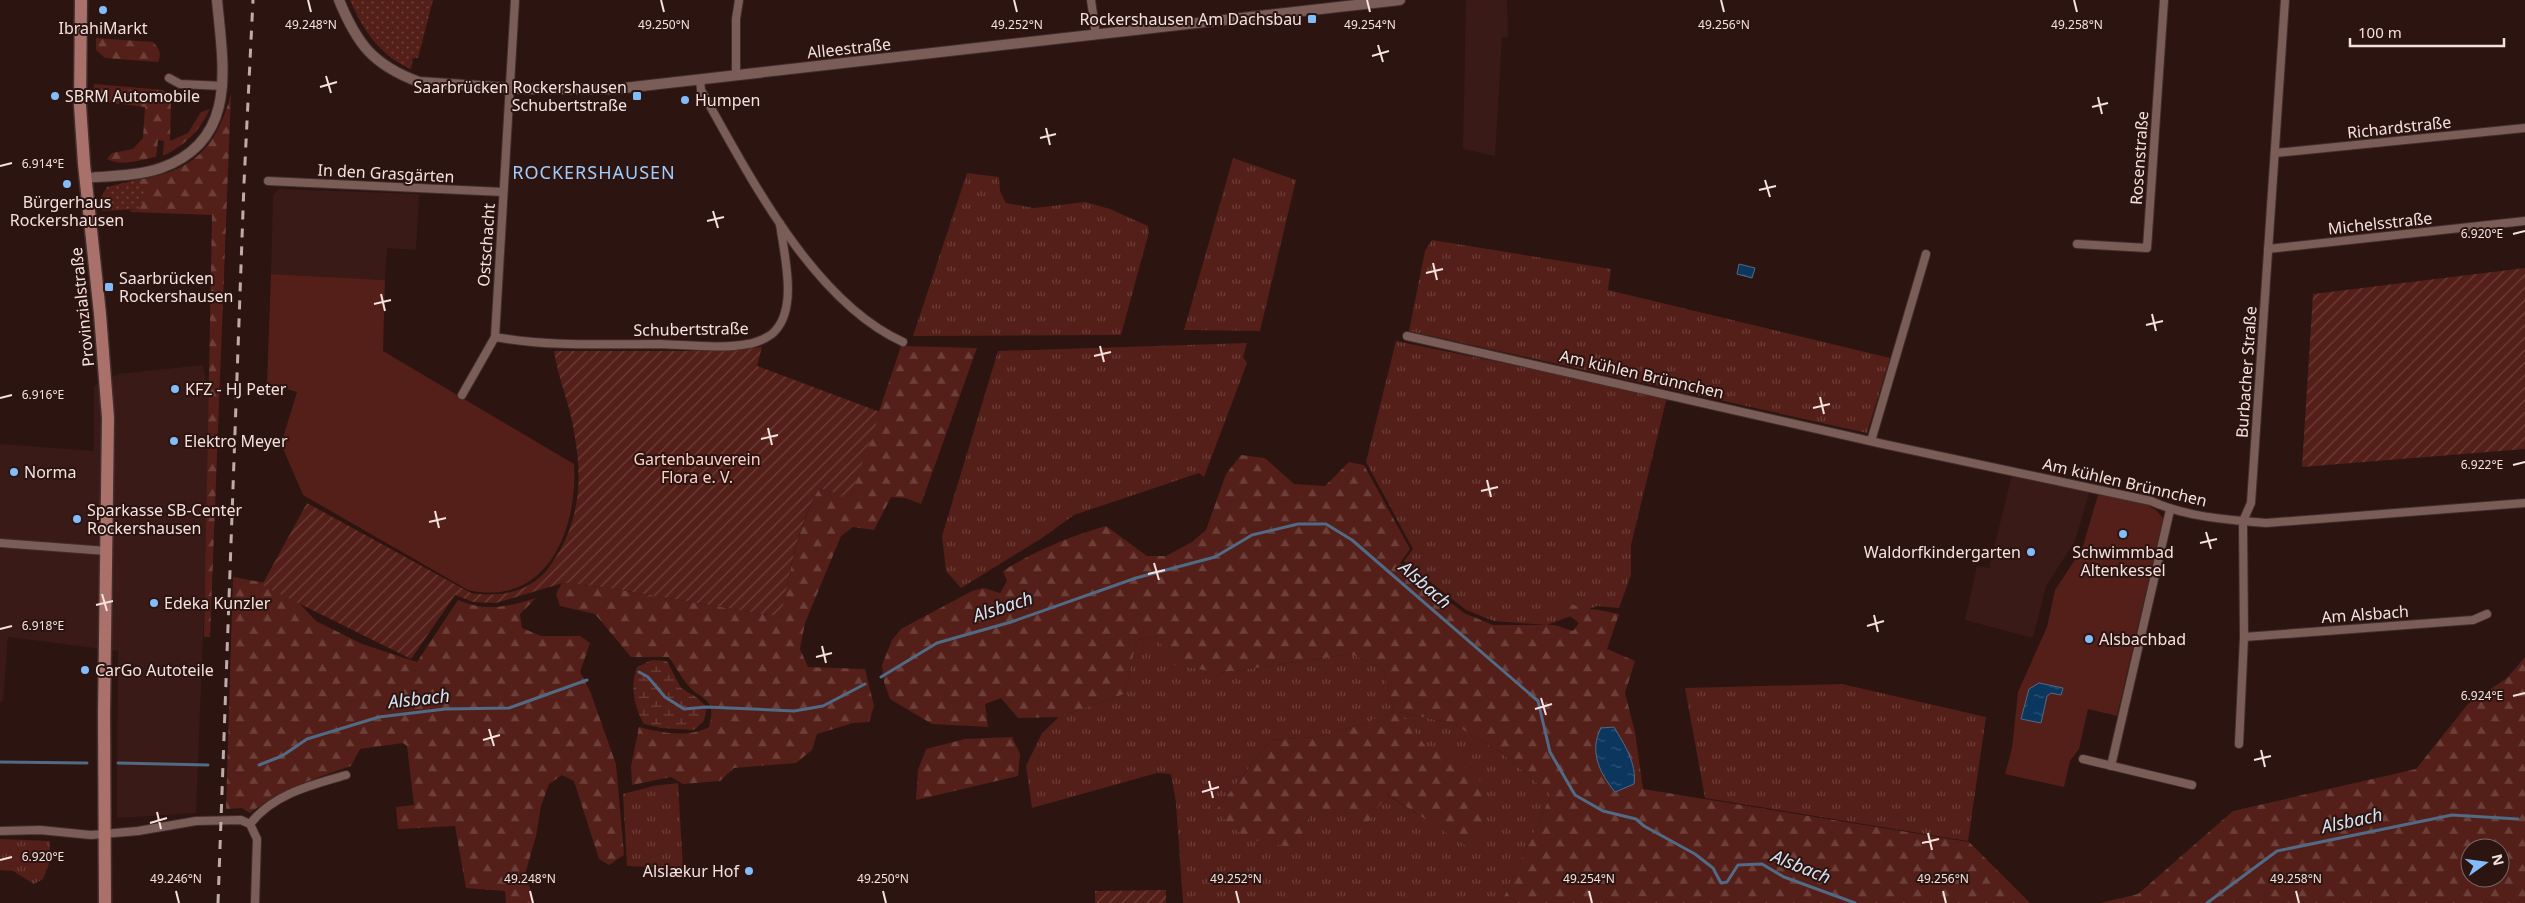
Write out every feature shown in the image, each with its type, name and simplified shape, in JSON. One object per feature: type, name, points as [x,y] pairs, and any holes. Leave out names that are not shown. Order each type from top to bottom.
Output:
[{"type":"main road","name":"Provinzialstraße","points":[[81,0],[80,105],[85,178],[100,314],[108,418],[104,767],[105,903]]},
{"type":"street","points":[[85,178],[160,168],[187,155],[206,137],[218,114],[223,86],[217,0]]},
{"type":"street","name":"Alleestraße","points":[[339,0],[348,22],[368,52],[381,64],[399,75],[418,82],[590,91],[1096,36],[1400,0]]},
{"type":"street","name":"Ostschacht","points":[[462,395],[495,337],[515,0]]},
{"type":"street","points":[[736,76],[736,19],[739,0]]},
{"type":"street","points":[[1092,0],[1096,36]]},
{"type":"street","name":"Rosenstraße","points":[[2077,244],[2146,248],[2164,0]]},
{"type":"street","name":"Burbacher Straße","points":[[2239,744],[2244,637],[2243,521],[2251,504],[2285,0]]},
{"type":"street","points":[[169,78],[180,84],[223,86]]},
{"type":"street","name":"Schubertstraße","points":[[700,80],[701,90],[780,224],[826,282],[882,332],[903,342]]},
{"type":"street","name":"Richardstraße","points":[[2275,153],[2525,128]]},
{"type":"street","name":"In den Grasgärten","points":[[268,181],[504,192]]},
{"type":"street","name":"Michelsstraße","points":[[2268,249],[2525,222]]},
{"type":"street","name":"Schubertstraße","points":[[495,337],[558,344],[709,345],[748,344],[762,339],[775,332],[786,311],[786,274],[780,224]]},
{"type":"street","points":[[1871,441],[1926,254]]},
{"type":"street","name":"Am kühlen Brünnchen","points":[[1408,336],[1871,441],[2151,501],[2170,510],[2243,521],[2266,523],[2525,503]]},
{"type":"street","points":[[2111,766],[2170,510]]},
{"type":"street","points":[[0,543],[107,551]]},
{"type":"street","name":"Am Alsbach","points":[[2244,637],[2473,620],[2488,614]]},
{"type":"street","points":[[2083,759],[2192,785]]},
{"type":"street","points":[[250,824],[268,806],[290,793],[346,775]]},
{"type":"street","points":[[0,831],[40,830],[82,835],[104,834],[202,820],[241,820],[250,824],[257,839],[255,903]]},
{"type":"shaded area","points":[[1466,0],[1507,0],[1508,37],[1502,37],[1495,156],[1463,149]]},
{"type":"shaded area","points":[[278,189],[419,194],[416,250],[387,248],[385,280],[271,274],[273,196]]},
{"type":"shaded area","points":[[203,365],[209,396],[206,559],[196,813],[117,818],[118,651],[8,637],[3,701],[0,703],[0,444],[94,451],[94,386],[118,374]]},
{"type":"shaded area","name":"Waldorfkindergarten","points":[[2012,475],[2090,490],[2075,541],[2046,586],[2033,638],[1965,620],[1977,566],[1989,568]]},
{"type":"green space","points":[[350,0],[433,0],[418,58],[413,58],[411,69],[390,57],[374,41],[361,22]]},
{"type":"green space","points":[[96,38],[153,42],[159,51],[158,62],[105,58],[96,50]]},
{"type":"green space","points":[[94,84],[163,90],[168,93],[171,99],[170,141],[188,133],[201,112],[210,109],[191,137],[171,152],[163,156],[164,141],[158,140],[156,157],[131,162],[113,161],[107,159],[112,153],[133,149],[143,138],[145,107],[99,101],[93,97]]},
{"type":"green space","points":[[231,94],[210,637],[204,637],[212,215],[131,212],[130,210],[139,209],[140,184],[136,180],[172,171],[187,164],[199,155],[218,130]]},
{"type":"green space","points":[[1233,158],[1296,180],[1260,331],[1184,330]]},
{"type":"green space","points":[[967,173],[999,177],[1000,191],[1006,203],[1034,208],[1085,202],[1110,209],[1148,226],[1149,232],[1121,335],[913,336]]},
{"type":"green space","points":[[136,180],[144,194],[142,205],[139,209],[102,211],[101,197],[107,187]]},
{"type":"green space","points":[[1432,240],[1611,269],[1608,290],[1890,358],[1867,433],[1409,331],[1425,251]]},
{"type":"green space","points":[[2525,268],[2525,449],[2302,467],[2313,294]]},
{"type":"green space","points":[[271,274],[385,280],[383,351],[574,464],[574,489],[563,537],[552,558],[538,575],[519,587],[496,592],[468,590],[303,495],[281,444],[297,392],[267,383]]},
{"type":"green space","points":[[1396,341],[1667,397],[1631,545],[1631,575],[1619,608],[1597,606],[1547,625],[1494,621],[1466,610],[1404,561],[1413,549],[1366,462]]},
{"type":"green space","points":[[1247,343],[1243,357],[1247,363],[1204,477],[1199,473],[1074,515],[1042,538],[961,588],[946,571],[942,536],[998,351]]},
{"type":"green space","points":[[901,346],[977,348],[921,504],[905,498],[891,497],[874,530],[853,527],[841,536],[805,623],[800,649],[808,667],[865,669],[874,706],[869,722],[853,723],[817,734],[812,750],[796,763],[734,768],[720,781],[683,784],[671,777],[632,785],[631,766],[639,727],[674,733],[701,730],[709,727],[711,709],[706,700],[686,683],[669,657],[631,657],[595,614],[560,606],[556,594],[562,583],[603,587],[781,617],[795,551],[811,503],[819,488],[850,498]]},
{"type":"green space","name":"Gartenbauverein Flora e. V.","points":[[762,347],[757,366],[880,412],[850,498],[819,488],[811,503],[799,535],[781,617],[603,587],[563,583],[496,603],[473,602],[455,595],[411,659],[262,585],[307,503],[471,593],[506,593],[527,586],[545,573],[561,548],[569,532],[577,500],[577,450],[570,411],[558,372],[554,351],[726,351]]},
{"type":"green space","points":[[1241,455],[1265,458],[1294,484],[1325,486],[1349,462],[1364,465],[1410,549],[1400,563],[1464,613],[1493,625],[1554,625],[1573,631],[1579,623],[1558,607],[1566,602],[1579,607],[1619,614],[1607,649],[1635,661],[1625,693],[1635,732],[1643,789],[1969,842],[2030,903],[1501,903],[1551,795],[1502,753],[1452,723],[1399,712],[1427,748],[1444,749],[1483,784],[1485,826],[1469,848],[1387,794],[1367,824],[1314,805],[1297,848],[1247,839],[1215,811],[1271,740],[1315,737],[1359,725],[1394,712],[1383,669],[1351,654],[1220,673],[1171,664],[1157,636],[1137,640],[1124,694],[1059,717],[1018,718],[1001,698],[985,704],[988,727],[932,724],[890,699],[884,682],[882,665],[892,640],[901,629],[972,591],[984,588],[1000,593],[1007,581],[1003,571],[1053,545],[1079,534],[1106,526],[1147,556],[1166,556],[1192,542],[1206,530],[1226,474]]},
{"type":"green space","name":"Alsbachbad","points":[[2098,495],[2143,503],[2158,512],[2163,519],[2117,716],[2088,709],[2079,749],[2070,761],[2064,787],[2005,774],[2012,748],[2018,692],[2047,627],[2055,590],[2082,549]]},
{"type":"green space","points":[[233,577],[283,586],[316,621],[362,644],[417,662],[458,600],[478,606],[497,607],[536,598],[520,614],[522,628],[541,636],[580,636],[590,643],[580,672],[590,691],[616,764],[624,855],[609,865],[599,859],[574,781],[562,775],[549,784],[541,806],[536,836],[525,874],[532,895],[532,903],[506,903],[505,891],[466,888],[455,826],[398,829],[396,807],[414,805],[407,746],[403,743],[360,749],[351,766],[286,791],[250,813],[242,808],[226,809]]},
{"type":"green space","points":[[1157,636],[1220,673],[1351,654],[1383,669],[1394,712],[1359,725],[1315,737],[1271,740],[1215,811],[1314,804],[1367,824],[1386,794],[1469,847],[1485,826],[1483,803],[1427,748],[1398,712],[1452,723],[1502,753],[1551,795],[1501,903],[1183,903],[1176,803],[1171,774],[1157,773],[1032,808],[1026,766],[1042,733],[1059,717],[1124,694],[1137,640]]},
{"type":"green space","points":[[2525,657],[2525,903],[2100,903],[2138,894],[2233,811],[2416,769],[2468,704],[2507,678]]},
{"type":"green space","points":[[652,660],[667,661],[681,688],[696,697],[707,707],[704,721],[694,730],[661,728],[644,724],[634,696],[635,674],[637,667]]},
{"type":"green space","points":[[1842,684],[1986,717],[1968,841],[1705,798],[1685,688]]},
{"type":"green space","points":[[1012,737],[1020,754],[1018,776],[916,800],[918,770],[926,749],[965,739]]},
{"type":"green space","points":[[678,783],[683,868],[627,866],[623,794],[653,786]]},
{"type":"green space","points":[[0,839],[50,841],[50,861],[43,879],[34,884],[13,871],[0,870]]},
{"type":"green space","points":[[1166,890],[1166,903],[1095,903],[1095,891]]},
{"type":"water","points":[[1739,264],[1755,268],[1752,278],[1737,274]]},
{"type":"water","points":[[2039,683],[2063,688],[2061,695],[2051,693],[2047,696],[2041,723],[2021,719],[2029,689]]},
{"type":"water","points":[[1614,727],[1629,754],[1634,769],[1634,784],[1615,792],[1600,769],[1596,753],[1596,745],[1601,728]]},
{"type":"waterway","name":"Alsbach","points":[[881,677],[937,643],[1011,622],[1136,578],[1215,557],[1252,535],[1298,524],[1326,524],[1352,540],[1538,701],[1550,752],[1575,795],[1603,811],[1636,819],[1644,826],[1695,854],[1713,868],[1721,883],[1727,882],[1738,865],[1762,864],[1784,877],[1855,903]]},
{"type":"waterway","name":"Alsbach","points":[[639,672],[648,677],[665,697],[684,709],[707,707],[794,711],[823,706],[865,684]]},
{"type":"waterway","name":"Alsbach","points":[[259,765],[282,756],[307,739],[379,717],[445,709],[509,708],[587,680]]},
{"type":"waterway","name":"Alsbach","points":[[0,762],[87,763]]},
{"type":"waterway","name":"Alsbach","points":[[118,763],[208,765]]},
{"type":"waterway","name":"Alsbach","points":[[2207,903],[2277,851],[2452,815],[2518,819]]},
{"type":"railway","points":[[218,903],[244,183],[253,0]]},
{"type":"place","name":"IbrahiMarkt","points":[[103,10]]},
{"type":"place","name":"Rockershausen Am Dachsbau","points":[[1312,19]]},
{"type":"place","name":"SBRM Automobile","points":[[55,96]]},
{"type":"place","name":"Saarbrücken Rockershausen Schubertstraße","points":[[637,96]]},
{"type":"place","name":"Humpen","points":[[685,100]]},
{"type":"place","name":"Bürgerhaus Rockershausen","points":[[67,184]]},
{"type":"place","name":"Saarbrücken Rockershausen","points":[[109,287]]},
{"type":"place","name":"KFZ - HJ Peter","points":[[175,389]]},
{"type":"place","name":"Elektro Meyer","points":[[174,441]]},
{"type":"place","name":"Norma","points":[[14,472]]},
{"type":"place","name":"Sparkasse SB-Center Rockershausen","points":[[77,519]]},
{"type":"place","name":"Schwimmbad Altenkessel","points":[[2123,534]]},
{"type":"place","name":"Waldorfkindergarten","points":[[2031,552]]},
{"type":"place","name":"Edeka Kunzler","points":[[154,603]]},
{"type":"place","name":"Alsbachbad","points":[[2089,639]]},
{"type":"place","name":"CarGo Autoteile","points":[[85,670]]},
{"type":"place","name":"Alslækur Hof","points":[[749,871]]},
{"type":"district","name":"ROCKERSHAUSEN","points":[[594,173]]}]
